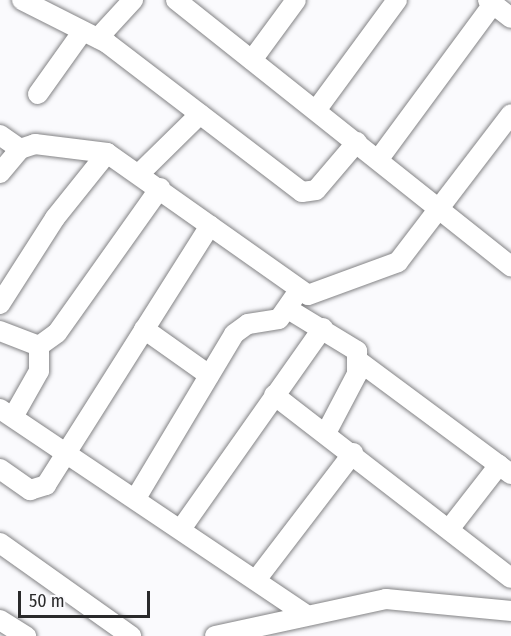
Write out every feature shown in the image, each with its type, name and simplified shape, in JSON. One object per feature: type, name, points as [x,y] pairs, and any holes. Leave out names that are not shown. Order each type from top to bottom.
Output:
[{"type":"street","points":[[22,0],[91,34],[302,192],[316,190],[357,142]]},
{"type":"street","points":[[38,94],[91,34],[133,0]]},
{"type":"street","points":[[252,60],[296,0]]},
{"type":"street","points":[[317,109],[397,0]]},
{"type":"street","points":[[378,160],[490,2],[511,18]]},
{"type":"street","points":[[185,3],[252,60],[509,261]]},
{"type":"street","points":[[140,172],[200,114]]},
{"type":"street","points":[[136,498],[239,328],[271,322],[293,301],[384,270],[410,251],[511,114]]},
{"type":"street","points":[[0,135],[20,149]]},
{"type":"street","points":[[0,173],[20,149],[49,143],[107,153],[140,172],[210,226],[323,328],[350,343],[360,362],[505,469],[450,528]]},
{"type":"street","points":[[0,304],[55,218],[107,153]]},
{"type":"street","points":[[39,346],[57,333],[160,188]]},
{"type":"street","points":[[0,469],[38,490],[210,226]]},
{"type":"street","points":[[181,529],[323,328]]},
{"type":"street","points":[[144,329],[209,375]]},
{"type":"street","points":[[0,331],[39,346]]},
{"type":"street","points":[[39,346],[39,371],[6,413],[66,450],[305,614]]},
{"type":"street","points":[[326,433],[360,362]]},
{"type":"street","points":[[274,395],[354,453],[511,578]]},
{"type":"street","points":[[256,580],[354,453]]},
{"type":"street","points":[[0,543],[131,636]]},
{"type":"street","points":[[215,636],[305,614],[386,599],[511,611]]},
{"type":"street","points":[[0,620],[26,636]]}]
